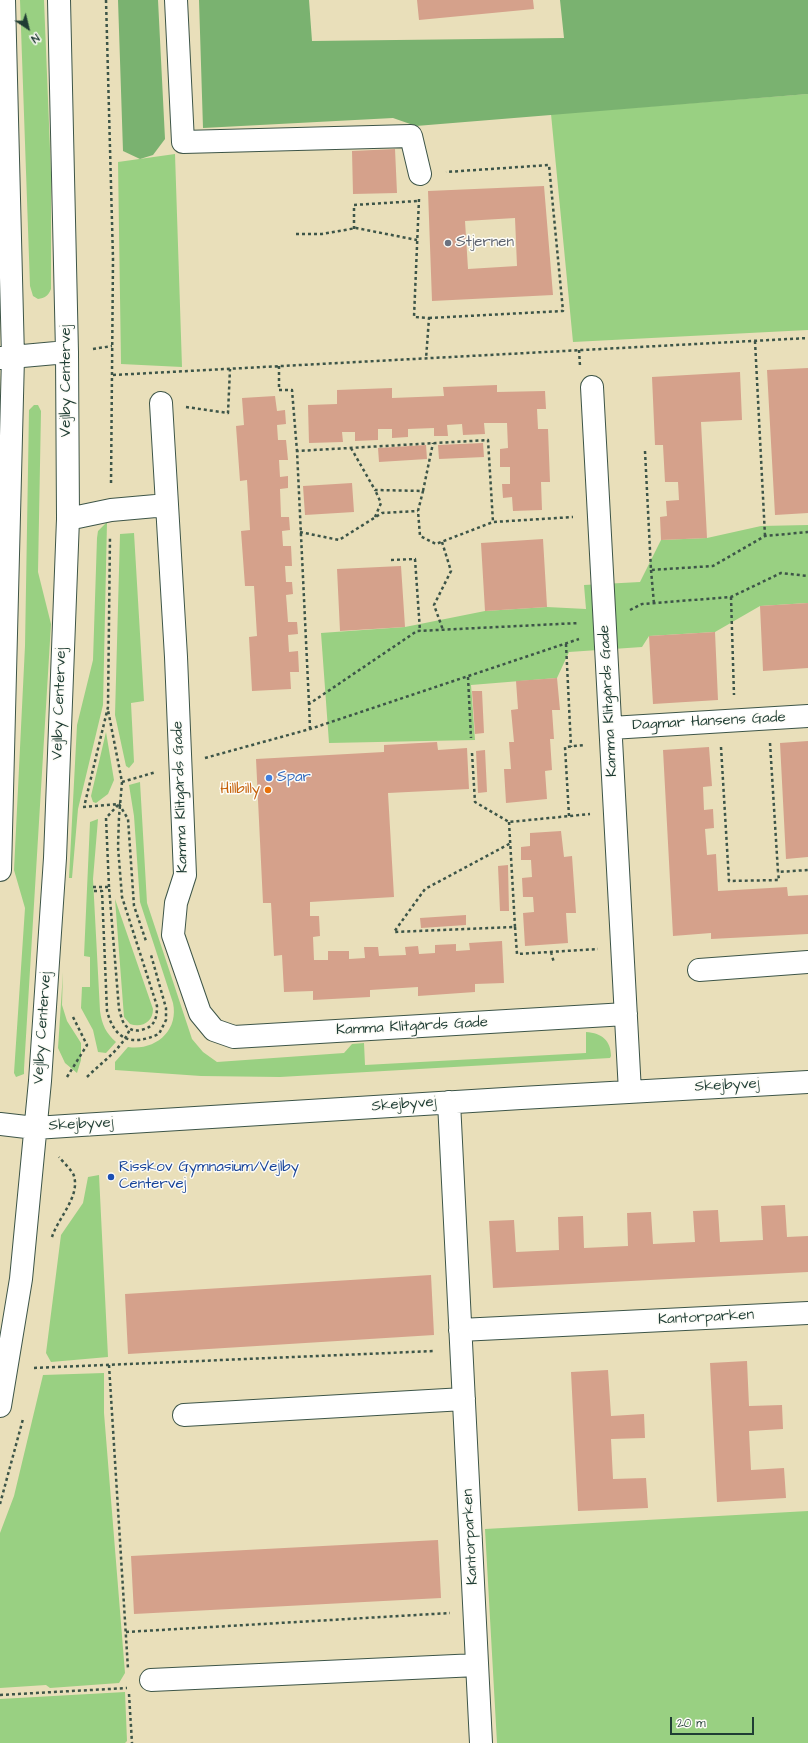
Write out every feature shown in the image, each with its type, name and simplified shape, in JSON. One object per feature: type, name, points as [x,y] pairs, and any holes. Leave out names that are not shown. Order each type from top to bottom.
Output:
[{"type":"street","points":[[0,870],[7,358],[4,0]]},
{"type":"street","name":"Vejlby Centervej","points":[[0,1406],[21,1279],[36,1128],[55,858],[68,519],[67,352],[59,0]]},
{"type":"street","points":[[176,0],[182,142],[411,136],[420,174]]},
{"type":"street","points":[[7,358],[67,352]]},
{"type":"street","name":"Kamma Klitgårds Gade","points":[[592,387],[630,1092]]},
{"type":"street","name":"Kamma Klitgårds Gade","points":[[161,403],[181,764],[185,875],[176,903],[174,935],[200,1013],[214,1030],[234,1037],[626,1014]]},
{"type":"street","points":[[68,519],[111,510],[167,505]]},
{"type":"street","name":"Dagmar Hansens Gade","points":[[611,735],[727,721],[808,716]]},
{"type":"street","points":[[699,970],[808,962]]},
{"type":"street","name":"Skejbyvej","points":[[0,1124],[36,1128],[449,1102],[808,1082]]},
{"type":"street","name":"Kantorparken","points":[[449,1102],[481,1743]]},
{"type":"street","name":"Kantorparken","points":[[461,1340],[808,1313]]},
{"type":"street","points":[[184,1415],[464,1399]]},
{"type":"street","points":[[150,1680],[477,1665]]},
{"type":"path","points":[[106,0],[114,259],[108,707],[122,782],[118,847],[122,897],[157,1006],[157,1016],[154,1023],[149,1028],[135,1031],[128,1028],[122,1020],[119,1009],[110,887],[106,818],[120,804]]},
{"type":"path","points":[[549,165],[563,311],[429,318],[414,317],[419,201],[420,174],[549,165]]},
{"type":"path","points":[[354,229],[354,205],[419,201]]},
{"type":"path","points":[[296,234],[322,234],[354,229],[417,240]]},
{"type":"path","points":[[426,359],[429,318]]},
{"type":"path","points":[[113,375],[808,338]]},
{"type":"path","points":[[755,341],[765,536]]},
{"type":"path","points":[[279,366],[280,390],[292,390],[297,450],[310,729]]},
{"type":"path","points":[[161,403],[228,413],[230,369]]},
{"type":"path","points":[[297,450],[488,440],[493,522]]},
{"type":"path","points":[[433,443],[418,511],[420,536],[436,544],[493,522],[599,516]]},
{"type":"path","points":[[351,448],[381,503],[374,518]]},
{"type":"path","points":[[645,451],[654,604]]},
{"type":"path","points":[[375,490],[423,491]]},
{"type":"path","points":[[300,532],[339,540],[382,513],[418,511]]},
{"type":"path","points":[[651,570],[713,566],[765,536],[808,532]]},
{"type":"path","points":[[442,542],[451,571],[434,605],[443,630]]},
{"type":"path","points":[[391,560],[415,559],[420,631]]},
{"type":"path","points":[[122,782],[181,764],[310,729],[566,644],[587,636],[605,621],[642,604],[731,597],[781,573],[808,576]]},
{"type":"path","points":[[731,597],[727,721],[729,881],[779,880],[768,719]]},
{"type":"path","points":[[309,704],[417,631],[605,621]]},
{"type":"path","points":[[566,644],[571,747]]},
{"type":"path","points":[[468,677],[471,738]]},
{"type":"path","points":[[83,815],[83,807],[108,707]]},
{"type":"path","points":[[569,816],[565,747],[571,747],[611,735]]},
{"type":"path","points":[[472,753],[475,802],[509,822],[615,812]]},
{"type":"path","points":[[83,807],[120,804]]},
{"type":"path","points":[[120,804],[128,819],[134,906],[148,944]]},
{"type":"path","points":[[509,822],[517,954],[622,947]]},
{"type":"path","points":[[511,843],[425,889],[394,932],[515,927]]},
{"type":"path","points":[[778,872],[808,870]]},
{"type":"path","points":[[93,887],[110,887]]},
{"type":"path","points":[[94,891],[102,891],[107,1011],[114,1030],[120,1037],[135,1041],[146,1040],[159,1034],[166,1020],[166,1008],[150,951]]},
{"type":"path","points":[[551,952],[554,963]]},
{"type":"path","points":[[63,1083],[87,1045],[72,1016],[72,1008]]},
{"type":"path","points":[[87,1077],[114,1054],[126,1039],[130,1029]]},
{"type":"path","points":[[34,1368],[109,1365],[461,1340]]},
{"type":"path","points":[[109,1365],[128,1674]]},
{"type":"path","points":[[126,1632],[474,1612]]},
{"type":"path","points":[[128,1681],[132,1743]]},
{"type":"path","points":[[0,1695],[129,1688]]},
{"type":"green space","points":[[20,0],[44,0],[51,174],[51,289],[46,296],[38,299],[33,296],[30,286]]},
{"type":"green space","points":[[118,0],[158,0],[165,139],[153,155],[140,159],[123,151]]},
{"type":"green space","points":[[199,0],[309,0],[312,41],[564,38],[560,0],[808,0],[808,94],[416,126],[393,118],[203,128]]},
{"type":"green space","points":[[808,94],[808,330],[573,342],[551,114]]},
{"type":"green space","points":[[175,154],[182,367],[121,364],[118,162]]},
{"type":"green space","points":[[34,405],[38,405],[41,411],[38,572],[51,624],[24,1074],[16,1077],[14,1073],[25,908],[14,870],[25,646],[29,410]]},
{"type":"green space","points":[[107,522],[103,705],[78,809],[72,878],[69,878],[77,725],[93,660],[98,531]]},
{"type":"green space","points":[[808,525],[808,603],[760,606],[715,632],[649,636],[642,647],[569,652],[557,678],[471,685],[475,740],[329,743],[321,633],[405,627],[485,611],[547,607],[586,609],[584,585],[640,582],[661,540],[707,538],[761,526]]},
{"type":"green space","points":[[134,533],[144,701],[131,703],[134,762],[129,768],[126,766],[115,715],[120,534]]},
{"type":"green space","points":[[106,732],[114,780],[108,794],[96,803],[93,802],[91,796]]},
{"type":"green space","points":[[140,782],[147,903],[192,1039],[203,1052],[217,1062],[344,1053],[352,1044],[364,1043],[365,1065],[586,1053],[586,1032],[597,1034],[607,1042],[611,1051],[610,1058],[280,1077],[201,1076],[115,1070],[115,1062],[128,1047],[147,1046],[163,1037],[169,1030],[174,1013],[173,1003],[140,902],[134,816],[129,785]]},
{"type":"green space","points":[[98,819],[93,879],[100,1011],[105,1028],[116,1042],[106,1053],[98,1052],[93,1030],[81,1008],[82,987],[90,987],[90,957],[84,956],[90,822]]},
{"type":"green space","points":[[115,899],[153,1009],[153,1014],[149,1021],[139,1025],[130,1024],[124,1017]]},
{"type":"green space","points":[[63,972],[62,1005],[67,1021],[81,1043],[81,1060],[77,1073],[65,1063],[58,1048]]},
{"type":"green space","points":[[99,1175],[108,1357],[51,1362],[46,1353],[61,1235],[83,1203],[88,1177]]},
{"type":"green space","points":[[104,1373],[104,1413],[125,1673],[119,1683],[50,1688],[46,1685],[0,1688],[0,1533],[14,1496],[43,1375]]},
{"type":"green space","points":[[808,1511],[808,1743],[497,1743],[485,1529]]},
{"type":"green space","points":[[125,1692],[127,1741],[125,1743],[0,1743],[0,1699]]},
{"type":"building","points":[[417,0],[533,0],[534,9],[419,20]]},
{"type":"building","points":[[395,149],[397,193],[353,194],[352,151]]},
{"type":"building","name":"Stjernen","points":[[544,186],[553,295],[432,301],[428,191]],"holes":[[[515,218],[517,266],[468,269],[465,221]]]},
{"type":"building","points":[[808,368],[808,513],[775,515],[767,370]]},
{"type":"building","points":[[740,372],[742,420],[701,422],[707,538],[661,540],[660,517],[667,516],[666,501],[679,500],[678,482],[665,482],[663,445],[655,445],[652,377]]},
{"type":"building","points":[[497,385],[497,392],[545,391],[546,409],[537,409],[538,429],[548,429],[550,482],[541,482],[542,510],[513,511],[512,497],[503,498],[502,484],[510,484],[510,467],[500,467],[500,449],[508,448],[507,423],[484,423],[485,434],[463,435],[462,424],[447,425],[448,436],[434,436],[434,428],[408,429],[408,437],[392,438],[392,429],[378,429],[378,440],[355,441],[355,432],[342,432],[343,442],[309,443],[308,405],[337,404],[337,390],[392,388],[392,398],[444,396],[443,387]]},
{"type":"building","points":[[275,396],[277,411],[285,410],[286,424],[277,425],[278,440],[286,440],[288,460],[279,460],[280,477],[288,476],[288,488],[280,489],[281,517],[289,517],[290,530],[282,531],[283,546],[291,546],[292,566],[285,566],[286,582],[292,582],[293,594],[286,595],[288,622],[297,622],[298,634],[288,635],[289,652],[298,651],[299,672],[290,672],[291,689],[252,691],[249,637],[257,636],[254,586],[245,586],[241,531],[250,530],[247,480],[240,481],[236,426],[244,425],[242,398]]},
{"type":"building","points":[[483,443],[484,457],[439,459],[438,445]]},
{"type":"building","points":[[426,445],[427,459],[379,462],[378,448]]},
{"type":"building","points":[[352,483],[354,512],[305,515],[303,486]]},
{"type":"building","points":[[543,539],[547,607],[485,611],[481,543]]},
{"type":"building","points":[[401,566],[405,627],[340,631],[337,569]]},
{"type":"building","points":[[808,603],[808,668],[763,671],[760,606]]},
{"type":"building","points":[[715,632],[718,700],[653,704],[649,636]]},
{"type":"building","points":[[557,678],[560,710],[552,710],[554,739],[550,739],[552,770],[545,771],[547,799],[506,803],[504,769],[511,769],[509,742],[514,742],[511,710],[518,709],[516,681]]},
{"type":"building","points":[[472,691],[482,691],[484,733],[475,734]]},
{"type":"building","points":[[808,741],[808,857],[786,859],[780,743]]},
{"type":"building","points":[[437,742],[438,750],[467,748],[469,789],[388,793],[394,897],[310,902],[310,916],[319,916],[320,936],[313,937],[314,960],[328,960],[328,951],[349,951],[349,959],[365,958],[364,947],[378,947],[379,956],[406,955],[405,947],[418,946],[419,954],[435,953],[435,945],[456,944],[456,951],[470,950],[469,943],[502,941],[504,983],[475,984],[475,992],[418,996],[418,987],[370,990],[370,997],[313,1000],[313,991],[284,992],[282,955],[274,956],[271,903],[263,903],[256,759],[384,752],[384,745]]},
{"type":"building","points":[[709,747],[712,786],[703,787],[704,810],[713,809],[714,828],[705,829],[707,855],[716,854],[718,891],[787,887],[788,896],[808,895],[808,934],[711,939],[711,933],[673,936],[663,750]]},
{"type":"building","points":[[485,750],[487,792],[478,793],[476,751]]},
{"type":"building","points":[[561,831],[564,857],[572,856],[576,913],[566,913],[568,943],[525,946],[523,913],[534,912],[533,897],[523,897],[522,878],[532,877],[531,860],[521,860],[521,847],[530,846],[530,833]]},
{"type":"building","points":[[508,865],[509,911],[500,911],[498,866]]},
{"type":"building","points":[[466,915],[466,925],[421,928],[420,918]]},
{"type":"building","points":[[785,1205],[787,1237],[808,1236],[808,1272],[493,1288],[489,1221],[514,1220],[516,1252],[559,1250],[558,1217],[583,1216],[584,1248],[628,1246],[627,1213],[651,1212],[653,1244],[695,1242],[693,1211],[718,1210],[720,1242],[763,1240],[761,1206]]},
{"type":"building","points":[[431,1275],[434,1335],[128,1354],[125,1294]]},
{"type":"building","points":[[747,1361],[749,1406],[782,1405],[783,1429],[749,1431],[751,1470],[784,1468],[786,1498],[717,1502],[710,1363]]},
{"type":"building","points":[[608,1370],[611,1416],[644,1414],[645,1438],[611,1439],[613,1479],[646,1478],[648,1508],[578,1511],[571,1372]]},
{"type":"building","points":[[438,1540],[441,1598],[134,1614],[131,1556]]},
{"type":"place","name":"Stjernen","points":[[448,243]]},
{"type":"place","name":"Spar","points":[[269,778]]},
{"type":"place","name":"Hillbilly","points":[[268,790]]},
{"type":"place","name":"Risskov Gymnasium/Vejlby Centervej","points":[[111,1177]]}]
